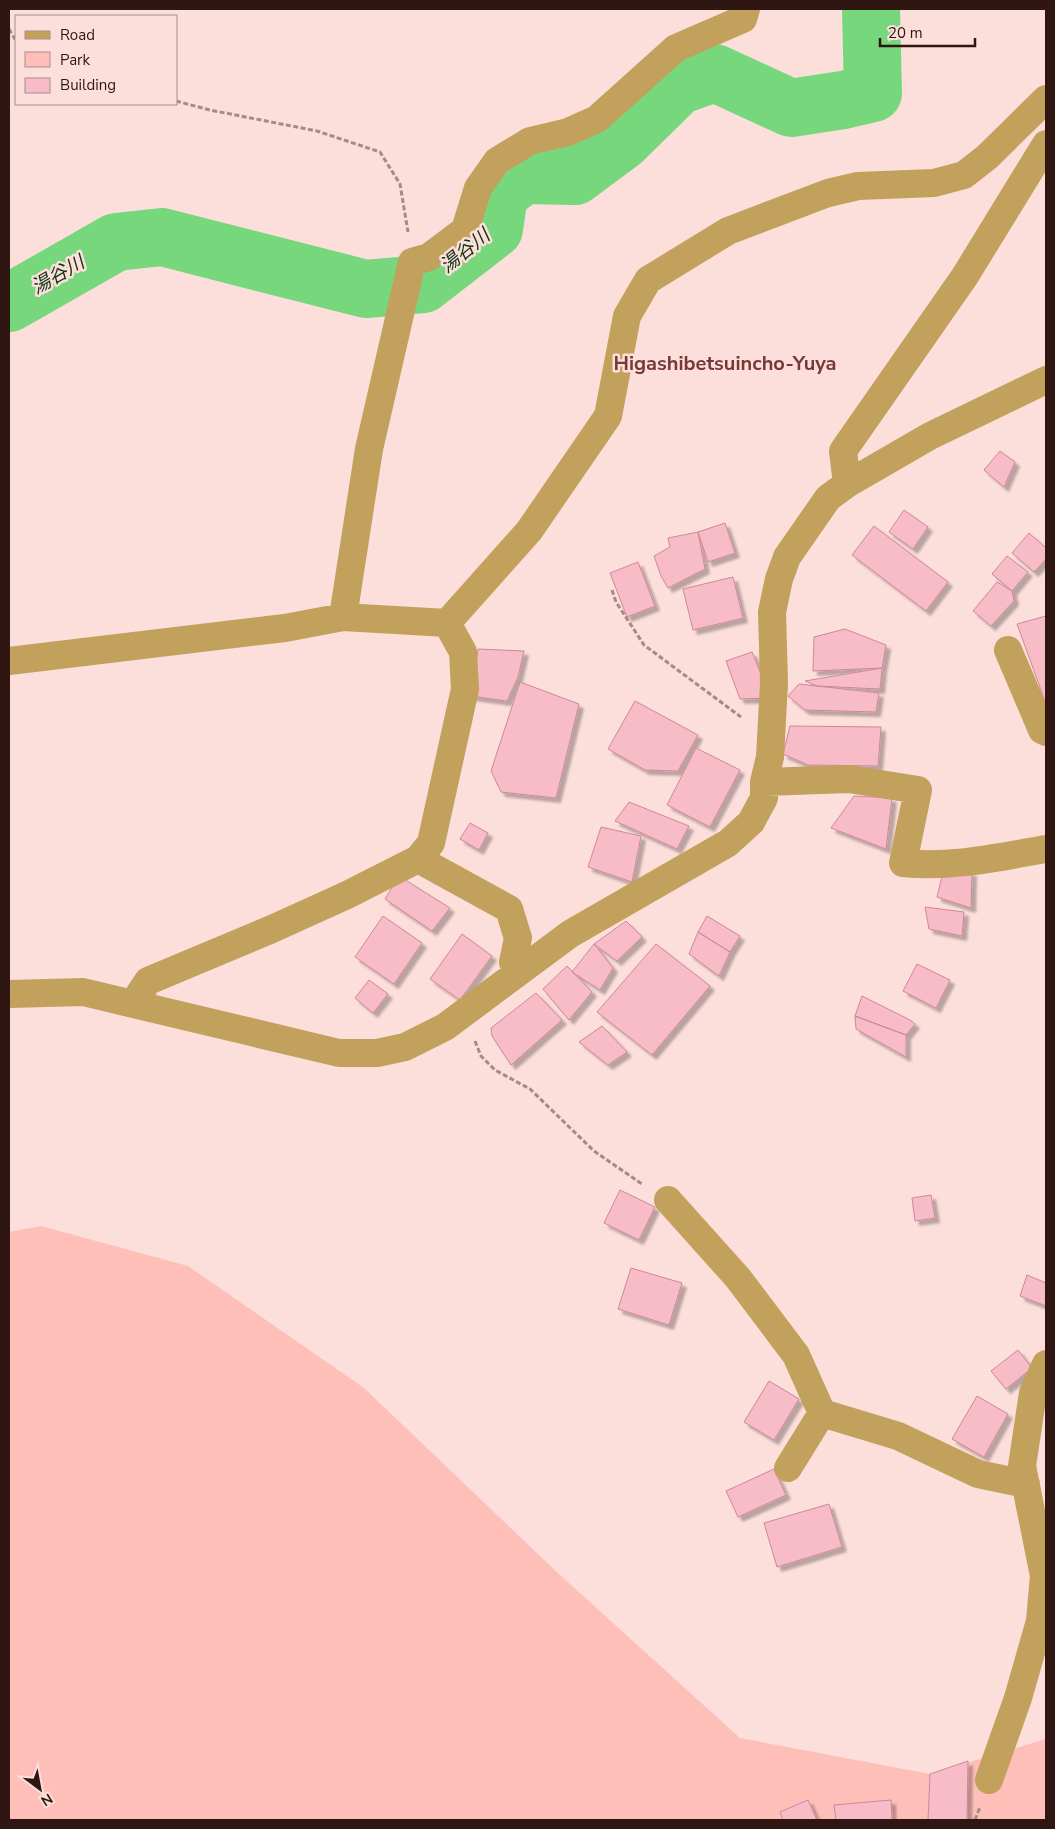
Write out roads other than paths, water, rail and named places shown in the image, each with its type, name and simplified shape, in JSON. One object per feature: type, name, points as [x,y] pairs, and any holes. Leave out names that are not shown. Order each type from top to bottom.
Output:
[{"type":"street","points":[[343,617],[369,449],[412,262],[429,257],[465,230],[478,188],[496,161],[530,141],[568,132],[598,119],[676,48],[743,20],[746,9]]},
{"type":"street","points":[[447,623],[529,531],[608,416],[627,316],[648,280],[728,231],[828,193],[858,186],[934,183],[964,175],[987,157],[1046,99]]},
{"type":"street","points":[[847,484],[843,451],[965,276],[1046,144]]},
{"type":"street","points":[[9,994],[83,992],[134,1002],[339,1053],[377,1053],[405,1048],[445,1027],[570,934],[728,843],[751,822],[764,798],[764,782],[770,757],[774,684],[772,612],[779,578],[787,556],[828,498],[847,484],[930,436],[1046,380]]},
{"type":"street","points":[[9,661],[285,628],[343,617],[447,623]]},
{"type":"street","points":[[134,1002],[148,981],[281,926],[347,895],[418,858],[431,843],[465,689],[463,652],[447,623]]},
{"type":"street","points":[[1008,650],[1042,730],[1046,732]]},
{"type":"street","points":[[764,782],[849,779],[918,790],[904,863],[920,865],[978,861],[1046,849]]},
{"type":"street","points":[[418,858],[509,909],[518,938],[513,962],[520,970]]},
{"type":"street","points":[[668,1200],[738,1278],[796,1355],[822,1413],[898,1436],[978,1474],[1026,1484]]},
{"type":"street","points":[[989,1780],[1018,1698],[1040,1621],[1044,1576],[1022,1466],[1033,1393],[1046,1364]]},
{"type":"street","points":[[788,1468],[822,1413]]},
{"type":"waterway","name":"湯谷川","points":[[9,303],[116,242],[162,237],[366,289],[423,284],[494,229],[499,194],[523,175],[575,176],[622,141],[678,86],[715,73],[791,108],[873,93],[871,9]]},
{"type":"district","name":"Higashibetsuincho-Yuya","points":[[725,363]]}]
